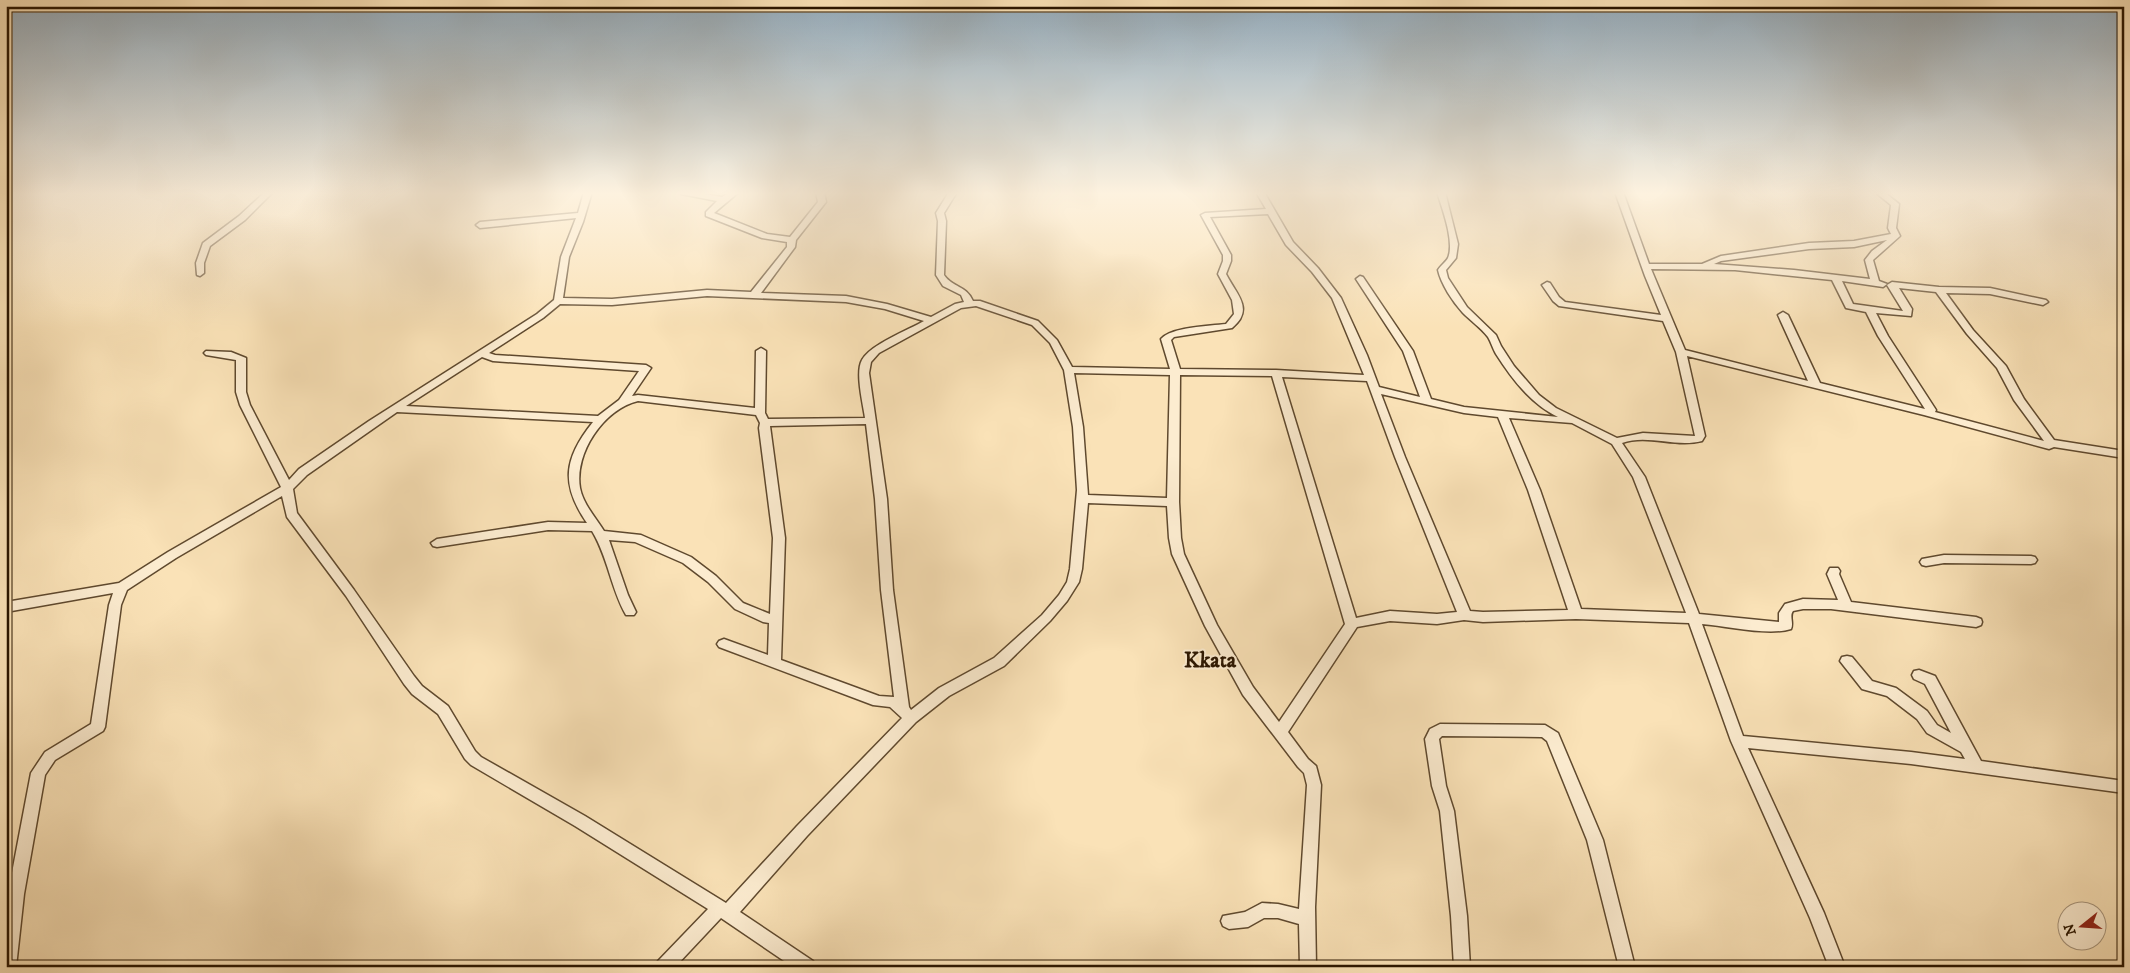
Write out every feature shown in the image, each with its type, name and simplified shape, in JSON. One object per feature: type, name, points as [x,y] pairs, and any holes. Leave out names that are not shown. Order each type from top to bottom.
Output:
[{"type":"street","points":[[200,273],[200,263],[206,245],[216,237]]},
{"type":"street","points":[[558,301],[564,257],[572,237]]},
{"type":"street","points":[[774,237],[792,240]]},
{"type":"street","points":[[754,295],[791,247],[794,237]]},
{"type":"street","points":[[941,237],[940,275],[946,284],[966,293],[969,303]]},
{"type":"street","points":[[1217,237],[1227,261],[1222,274],[1238,300],[1238,315],[1229,326],[1168,337],[1165,342],[1175,370],[1173,502],[1175,538],[1178,554],[1211,626],[1248,691],[1303,763],[1311,770],[1314,785],[1307,919],[1308,967]]},
{"type":"street","points":[[1286,237],[1315,270],[1336,298],[1373,383],[1400,457],[1464,615]]},
{"type":"street","points":[[1453,237],[1452,260],[1442,270],[1444,278],[1464,309],[1489,333],[1510,368],[1536,397],[1552,410],[1616,442],[1639,477],[1656,515],[1738,742],[1818,918],[1837,967]]},
{"type":"street","points":[[1616,442],[1627,438],[1648,436],[1691,440],[1698,439],[1700,436],[1682,352],[1635,237]]},
{"type":"street","points":[[1706,265],[1722,257],[1732,258],[1809,246],[1854,244],[1889,237]]},
{"type":"street","points":[[1875,283],[1869,260],[1875,251],[1883,248],[1894,237]]},
{"type":"street","points":[[1646,267],[1706,265],[1939,290],[1990,291],[2043,302]]},
{"type":"street","points":[[1836,278],[1850,306],[1908,314],[1892,285]]},
{"type":"street","points":[[1360,279],[1408,351],[1427,402]]},
{"type":"street","points":[[1547,285],[1556,299],[1562,304],[1667,319]]},
{"type":"street","points":[[1939,290],[1970,332],[2002,368],[2019,400],[2051,443]]},
{"type":"street","points":[[6,607],[122,588],[172,555],[287,488],[303,472],[395,409],[540,316],[558,301],[612,302],[707,293],[754,295],[864,302],[931,320]]},
{"type":"street","points":[[664,967],[724,910],[802,831],[907,714],[999,662],[1046,618],[1063,598],[1073,582],[1083,490],[1078,427],[1069,370],[1054,342],[1036,323],[977,303],[958,306],[931,320],[876,351],[866,361],[864,373],[881,499],[887,590],[907,714]]},
{"type":"street","points":[[1871,310],[1883,336],[1932,410],[1927,413]]},
{"type":"street","points":[[1782,315],[1816,386]]},
{"type":"street","points":[[761,351],[763,418],[779,538],[774,663]]},
{"type":"street","points":[[1682,352],[1927,413],[2030,443],[2049,446],[2051,443],[2124,455]]},
{"type":"street","points":[[209,353],[241,358],[242,392],[245,405],[287,488],[291,514],[350,593],[409,680],[417,690],[442,710],[470,755],[476,761],[580,821],[724,910],[807,967]]},
{"type":"street","points":[[483,354],[493,358],[646,368],[624,400],[599,419],[591,430],[575,469],[574,485],[578,501],[598,531],[623,602],[630,612]]},
{"type":"street","points":[[1069,370],[1175,370],[1276,373],[1373,383],[1427,402],[1464,410],[1575,422]]},
{"type":"street","points":[[1276,373],[1352,624]]},
{"type":"street","points":[[624,400],[638,398],[763,418],[870,421]]},
{"type":"street","points":[[395,409],[599,419]]},
{"type":"street","points":[[1502,414],[1534,490],[1576,614]]},
{"type":"street","points":[[1081,499],[1173,502]]},
{"type":"street","points":[[437,543],[548,526],[598,531],[637,538],[687,560],[712,579],[739,606],[767,620],[777,617]]},
{"type":"street","points":[[1926,562],[1944,559],[2032,560]]},
{"type":"street","points":[[1834,571],[1833,574],[1844,595],[1845,601],[1842,605]]},
{"type":"street","points":[[8,967],[16,894],[38,773],[50,756],[98,727],[115,605],[122,588]]},
{"type":"street","points":[[1280,732],[1352,624],[1367,619],[1391,616],[1438,618],[1464,615],[1483,617],[1576,614],[1694,618],[1772,627],[1786,626],[1785,613],[1789,606],[1803,604],[1842,605],[1976,622]]},
{"type":"street","points":[[724,644],[878,701],[893,702],[907,714]]},
{"type":"street","points":[[1847,661],[1867,685],[1891,692],[1922,716],[1932,729],[1967,748]]},
{"type":"street","points":[[1920,675],[1930,680],[1977,768]]},
{"type":"street","points":[[1462,967],[1459,916],[1446,811],[1439,786],[1432,739],[1434,733],[1440,730],[1545,731],[1553,736],[1596,840],[1627,967]]},
{"type":"street","points":[[1738,742],[1911,758],[2124,787]]},
{"type":"street","points":[[1229,921],[1248,919],[1262,910],[1278,911],[1307,919]]},
{"type":"district","name":"Kkata","points":[[1210,660]]}]
